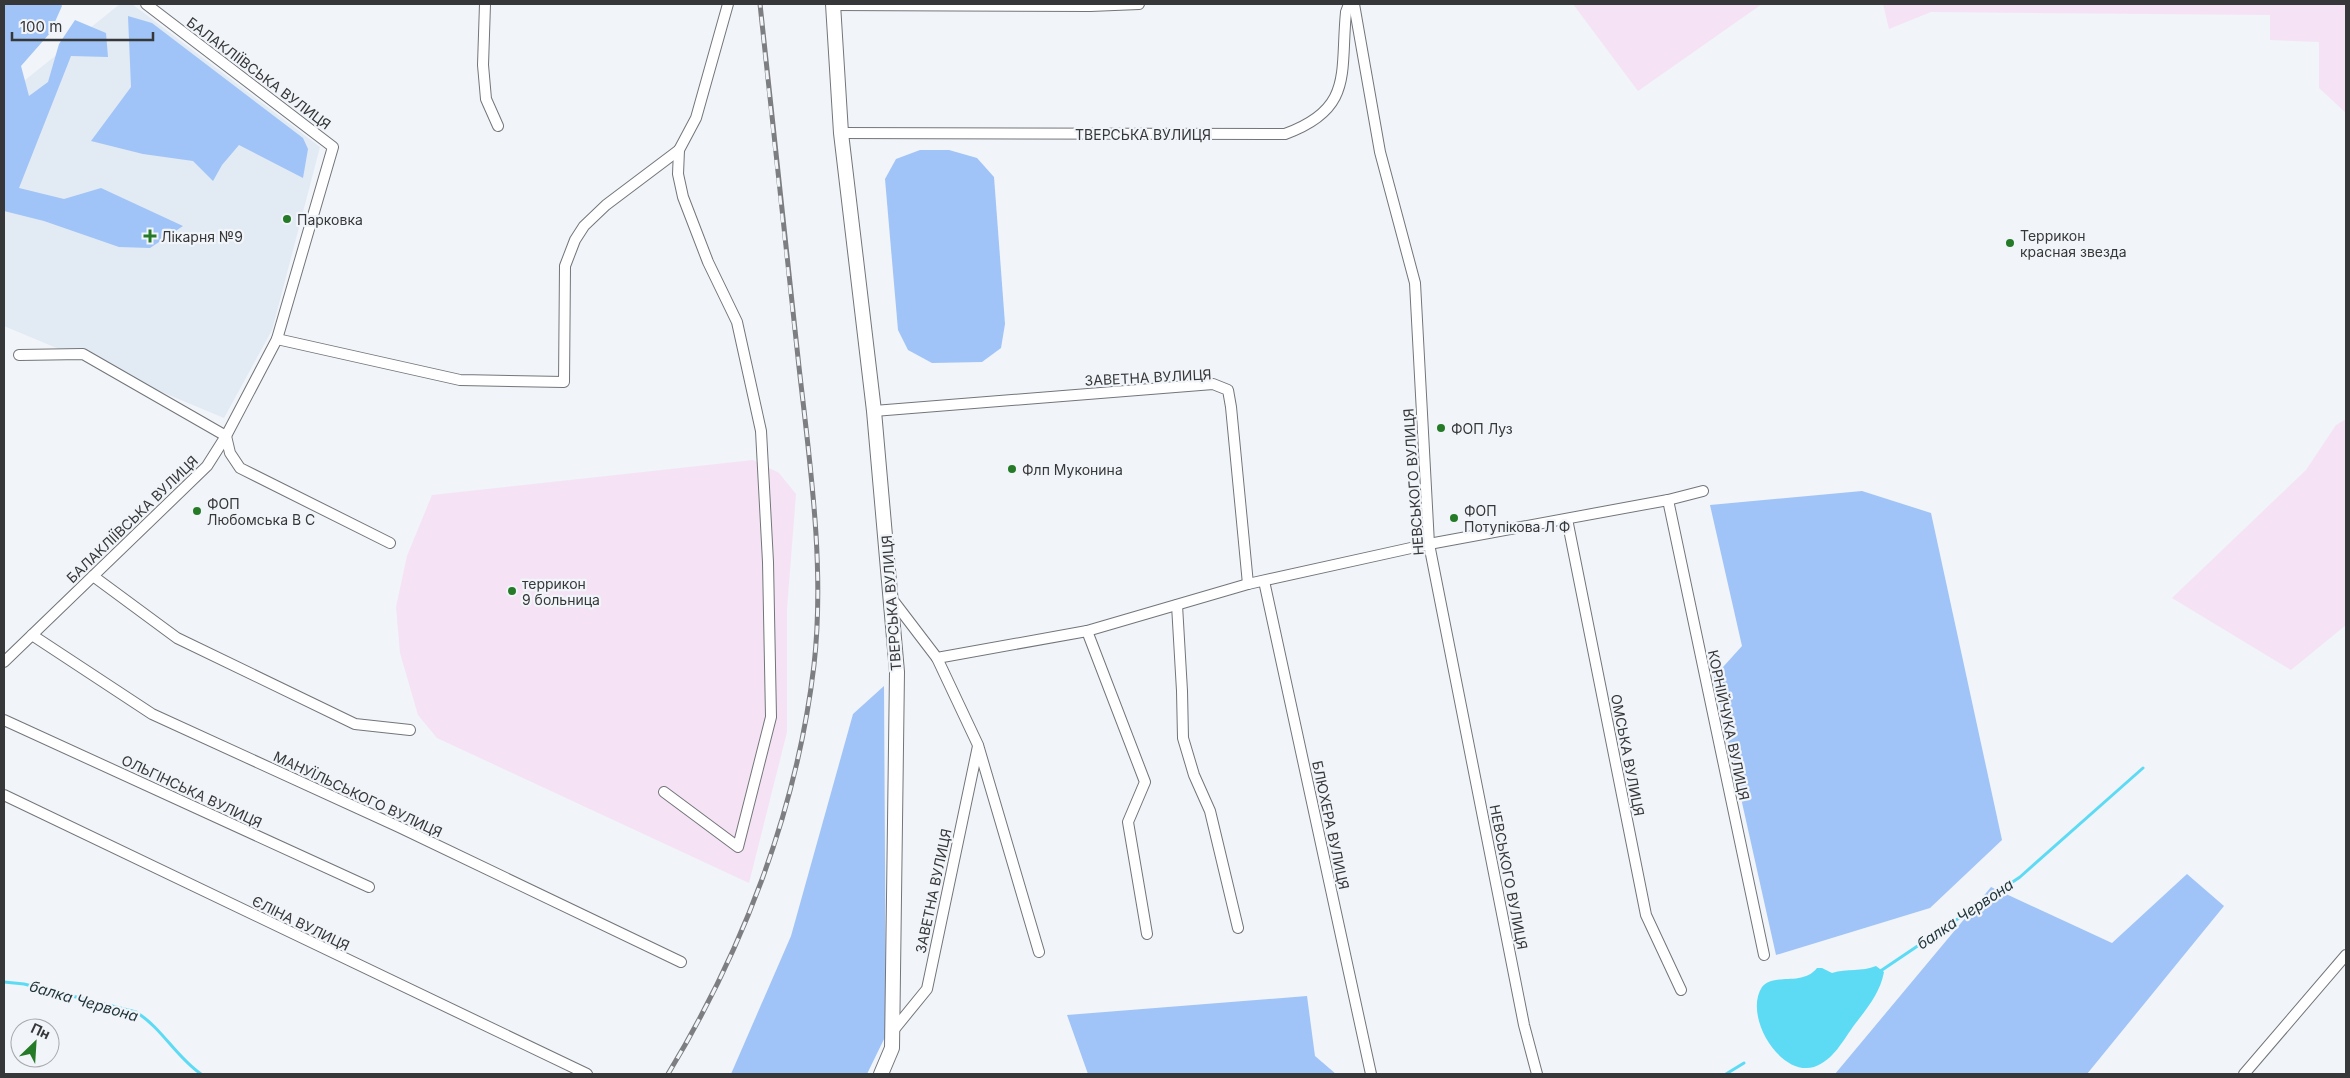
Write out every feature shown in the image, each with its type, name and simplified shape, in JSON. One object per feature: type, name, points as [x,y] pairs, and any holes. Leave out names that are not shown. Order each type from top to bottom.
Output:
[{"type":"main road","name":"ТВЕРСЬКА ВУЛИЦЯ","points":[[833,4],[841,133],[874,411],[897,672],[892,1048],[881,1074]]},
{"type":"street","name":"БАЛАКЛІЇВСЬКА ВУЛИЦЯ","points":[[4,662],[207,466],[226,436],[277,339],[333,147],[146,4]]},
{"type":"street","points":[[485,4],[483,66],[486,98],[498,126]]},
{"type":"street","points":[[277,339],[460,380],[564,382],[565,266],[575,240],[584,226],[606,205],[679,150],[696,118],[728,4]]},
{"type":"street","name":"ТВЕРСЬКА ВУЛИЦЯ","points":[[833,4],[1090,6],[1138,4]]},
{"type":"street","name":"ТВЕРСЬКА ВУЛИЦЯ","points":[[841,133],[1285,134],[1318,119],[1332,104],[1341,86],[1346,12],[1349,4]]},
{"type":"street","name":"НЕВСЬКОГО ВУЛИЦЯ","points":[[1354,4],[1380,152],[1415,283],[1429,544],[1524,1025],[1537,1074]]},
{"type":"street","points":[[664,792],[738,847],[771,717],[768,562],[761,431],[737,322],[708,262],[682,196],[678,174],[679,150]]},
{"type":"street","points":[[19,355],[83,354],[226,436],[230,453],[240,468],[390,543]]},
{"type":"street","name":"ЗАВЕТНА ВУЛИЦЯ","points":[[874,411],[1213,384],[1228,390],[1248,584]]},
{"type":"street","points":[[937,658],[1087,631],[1248,584],[1429,544],[1668,500],[1703,491]]},
{"type":"street","name":"КОРНІЙЧУКА ВУЛИЦЯ","points":[[1668,500],[1764,956]]},
{"type":"street","name":"ОМСЬКА ВУЛИЦЯ","points":[[1567,519],[1646,914],[1681,990]]},
{"type":"street","points":[[93,576],[177,638],[355,724],[410,730]]},
{"type":"street","name":"БЛЮХЕРА ВУЛИЦЯ","points":[[1264,581],[1371,1074]]},
{"type":"street","points":[[892,599],[937,658],[978,745],[1039,952]]},
{"type":"street","points":[[1177,605],[1183,738],[1194,775],[1210,811],[1238,928]]},
{"type":"street","points":[[1087,631],[1145,782],[1128,822],[1147,934]]},
{"type":"street","name":"МАНУЇЛЬСЬКОГО ВУЛИЦЯ","points":[[32,635],[152,714],[399,827],[681,962]]},
{"type":"street","name":"ОЛЬГІНСЬКА ВУЛИЦЯ","points":[[4,720],[369,887]]},
{"type":"street","name":"ЗАВЕТНА ВУЛИЦЯ","points":[[892,1032],[927,989],[978,745]]},
{"type":"street","name":"ЄЛІНА ВУЛИЦЯ","points":[[4,795],[587,1074]]},
{"type":"street","points":[[2244,1074],[2346,955]]},
{"type":"shaded area","points":[[4,4],[61,4],[62,6],[50,33],[21,66],[29,96],[48,82],[59,44],[75,20],[106,33],[108,57],[71,56],[19,188],[64,199],[101,188],[183,226],[150,248],[119,247],[44,221],[4,211]]},
{"type":"shaded area","name":"Лікарня №9","points":[[120,4],[132,4],[320,147],[272,330],[224,418],[4,326],[4,97]]},
{"type":"shaded area","points":[[1573,4],[1762,4],[1638,91]]},
{"type":"shaded area","points":[[1883,4],[2346,4],[2346,113],[2319,88],[2319,42],[2270,40],[2270,15],[1931,12],[1889,29]]},
{"type":"shaded area","points":[[128,16],[152,23],[303,138],[308,149],[303,178],[239,145],[222,165],[213,181],[193,161],[143,154],[91,141],[131,87]]},
{"type":"shaded area","points":[[920,150],[949,150],[977,158],[994,177],[1005,324],[1001,348],[982,362],[932,363],[908,350],[898,330],[885,179],[896,159]]},
{"type":"shaded area","points":[[2346,419],[2346,625],[2291,670],[2172,598],[2306,470],[2336,425]]},
{"type":"shaded area","points":[[753,460],[779,473],[796,494],[787,609],[787,732],[749,883],[437,738],[418,715],[400,653],[396,607],[407,556],[432,495]]},
{"type":"shaded area","points":[[1862,491],[1931,513],[2002,840],[1930,908],[1776,955],[1714,677],[1742,646],[1710,505]]},
{"type":"shaded area","points":[[884,686],[886,1035],[867,1074],[731,1074],[791,936],[853,714]]},
{"type":"shaded area","points":[[2187,874],[2224,906],[2087,1074],[1835,1074],[1991,887],[2112,943]]},
{"type":"shaded area","points":[[1876,966],[1884,972],[1876,993],[1869,1006],[1842,1043],[1827,1060],[1814,1067],[1801,1068],[1789,1063],[1768,1042],[1761,1028],[1757,1013],[1757,999],[1762,987],[1767,983],[1773,980],[1804,977],[1811,974],[1817,968],[1822,968],[1832,973]]},
{"type":"shaded area","points":[[1307,996],[1315,1056],[1336,1074],[1088,1074],[1067,1015]]},
{"type":"waterway","name":"балка Червона","points":[[1879,972],[2020,877],[2143,768]]},
{"type":"waterway","name":"балка Червона","points":[[4,982],[24,984],[136,1012],[154,1026],[184,1059],[201,1074]]},
{"type":"waterway","name":"балка Червона","points":[[1726,1074],[1744,1063]]},
{"type":"railway","points":[[668,1074],[720,978],[743,928],[763,877],[795,773],[814,665],[818,591],[815,516],[760,4]]},
{"type":"place","name":"Парковка","points":[[287,219]]},
{"type":"place","name":"Лікарня №9","points":[[150,236]]},
{"type":"place","name":"Террикон красная звезда","points":[[2010,243]]},
{"type":"place","name":"ФОП Луз","points":[[1441,428]]},
{"type":"place","name":"Флп Муконина","points":[[1012,469]]},
{"type":"place","name":"ФОП Любомська В С","points":[[197,511]]},
{"type":"place","name":"ФОП Потупікова Л Ф","points":[[1454,518]]},
{"type":"place","name":"террикон 9 больница","points":[[512,591]]}]
